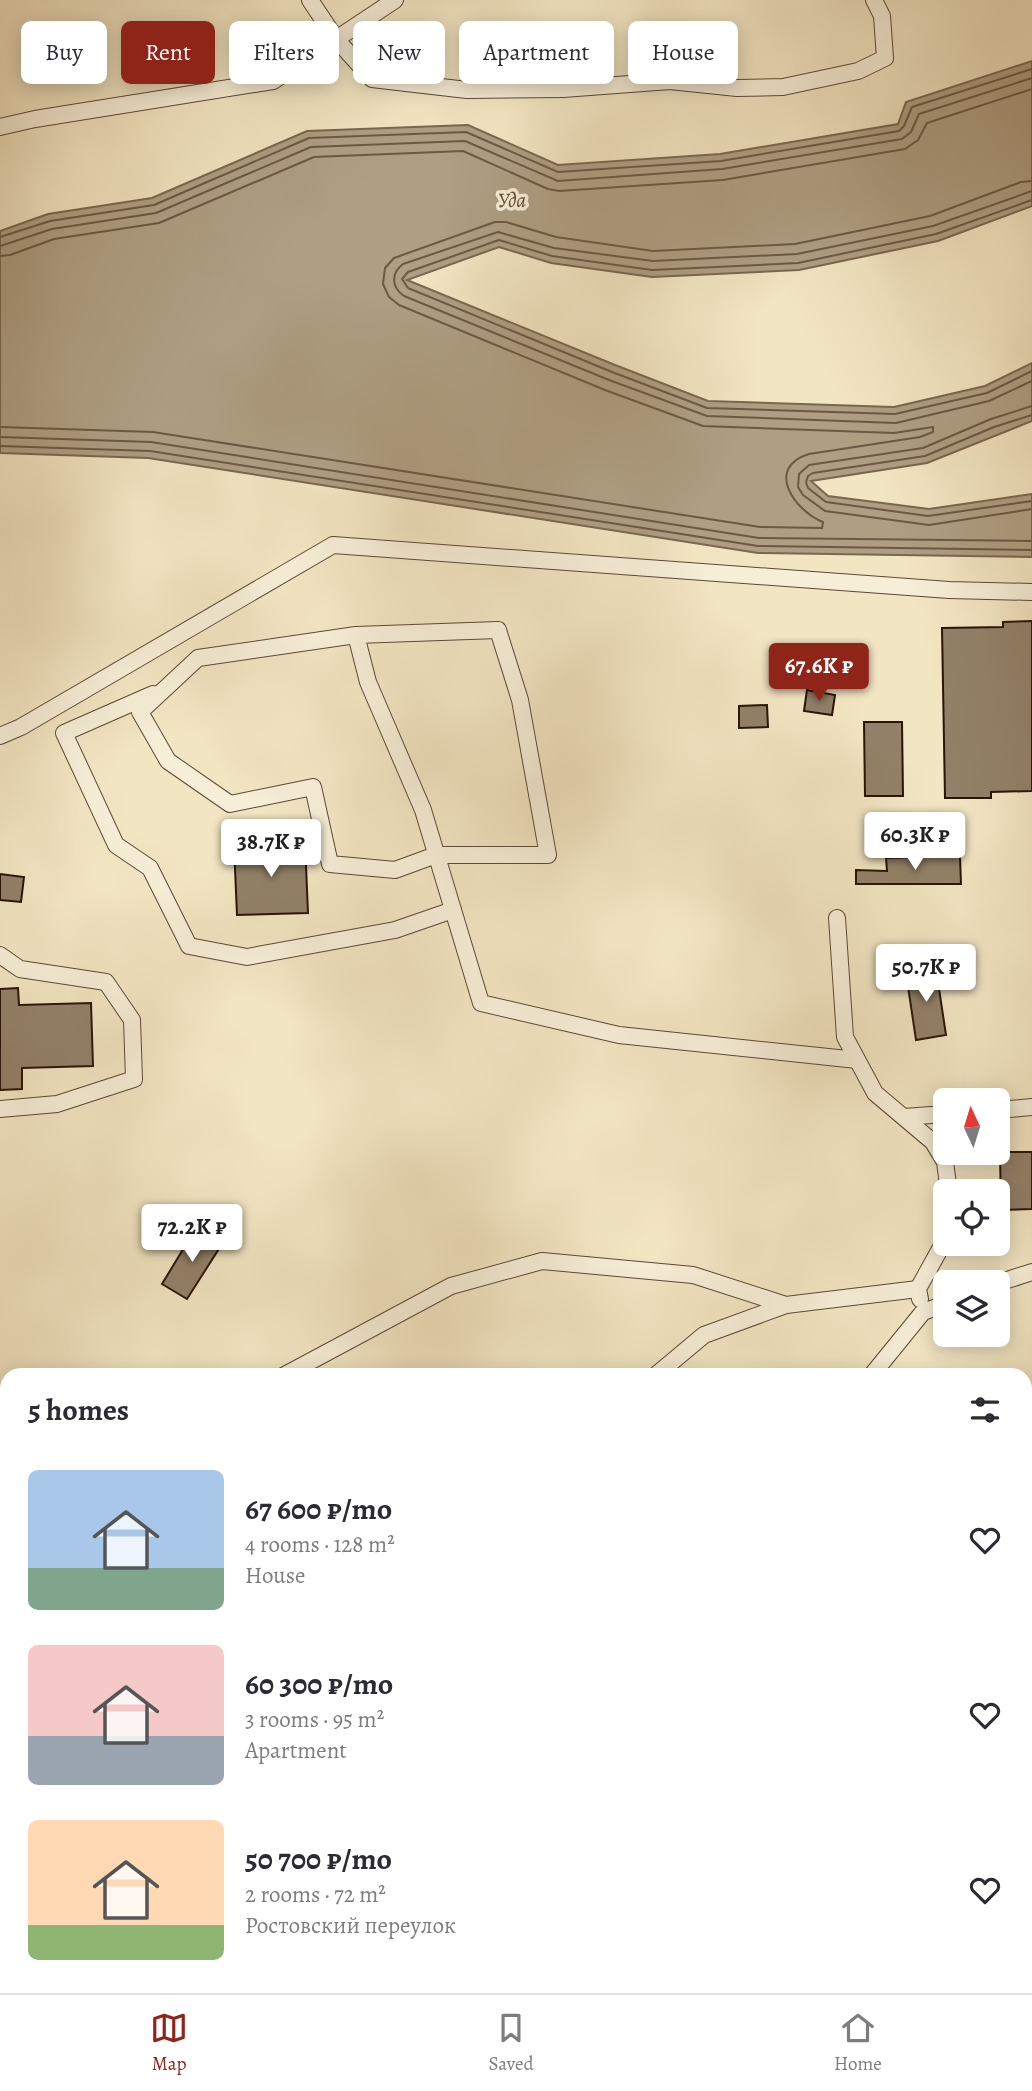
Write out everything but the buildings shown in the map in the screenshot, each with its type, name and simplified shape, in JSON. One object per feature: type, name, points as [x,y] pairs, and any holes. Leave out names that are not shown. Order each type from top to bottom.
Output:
[{"type":"street","points":[[310,0],[324,21]]},
{"type":"street","points":[[339,37],[395,0]]},
{"type":"street","points":[[339,42],[372,79],[467,90],[563,89],[670,81],[737,88],[783,87],[858,71],[885,58],[882,16],[874,0]]},
{"type":"street","points":[[0,127],[254,84]]},
{"type":"street","points":[[0,736],[21,727],[333,545],[949,590],[1032,592]]},
{"type":"street","points":[[498,630],[520,700],[548,855],[436,855],[395,870],[330,864],[313,787],[230,804],[168,761],[140,712],[198,658],[355,635],[498,630]]},
{"type":"street","points":[[355,635],[368,682],[423,810],[481,1003],[619,1035],[857,1060]]},
{"type":"street","points":[[165,689],[64,733],[116,845],[150,868],[189,946],[247,957],[395,930],[453,910]]},
{"type":"street","points":[[837,918],[845,1037],[874,1093],[933,1142],[944,1162],[947,1179]]},
{"type":"street","points":[[0,955],[20,969],[106,982],[132,1020],[134,1079],[58,1104],[0,1109]]},
{"type":"street","points":[[1010,1109],[1032,1107]]},
{"type":"street","points":[[904,1117],[933,1115]]},
{"type":"street","points":[[923,1312],[918,1289],[936,1256]]},
{"type":"street","points":[[298,1368],[451,1286],[542,1261],[692,1275],[786,1306]]},
{"type":"street","points":[[1010,1279],[1032,1272]]},
{"type":"street","points":[[665,1368],[704,1335],[786,1306],[918,1289]]},
{"type":"street","points":[[878,1368],[923,1312],[933,1308]]},
{"type":"water","name":"Уда","points":[[1032,61],[1032,206],[938,241],[799,270],[652,277],[551,263],[499,247],[407,280],[708,401],[894,407],[985,386],[1032,363],[1032,421],[927,463],[811,481],[828,496],[929,509],[1032,494],[1032,557],[758,553],[148,458],[0,453],[0,231],[48,214],[152,198],[307,131],[468,125],[558,165],[720,154],[898,124],[906,102]]}]
